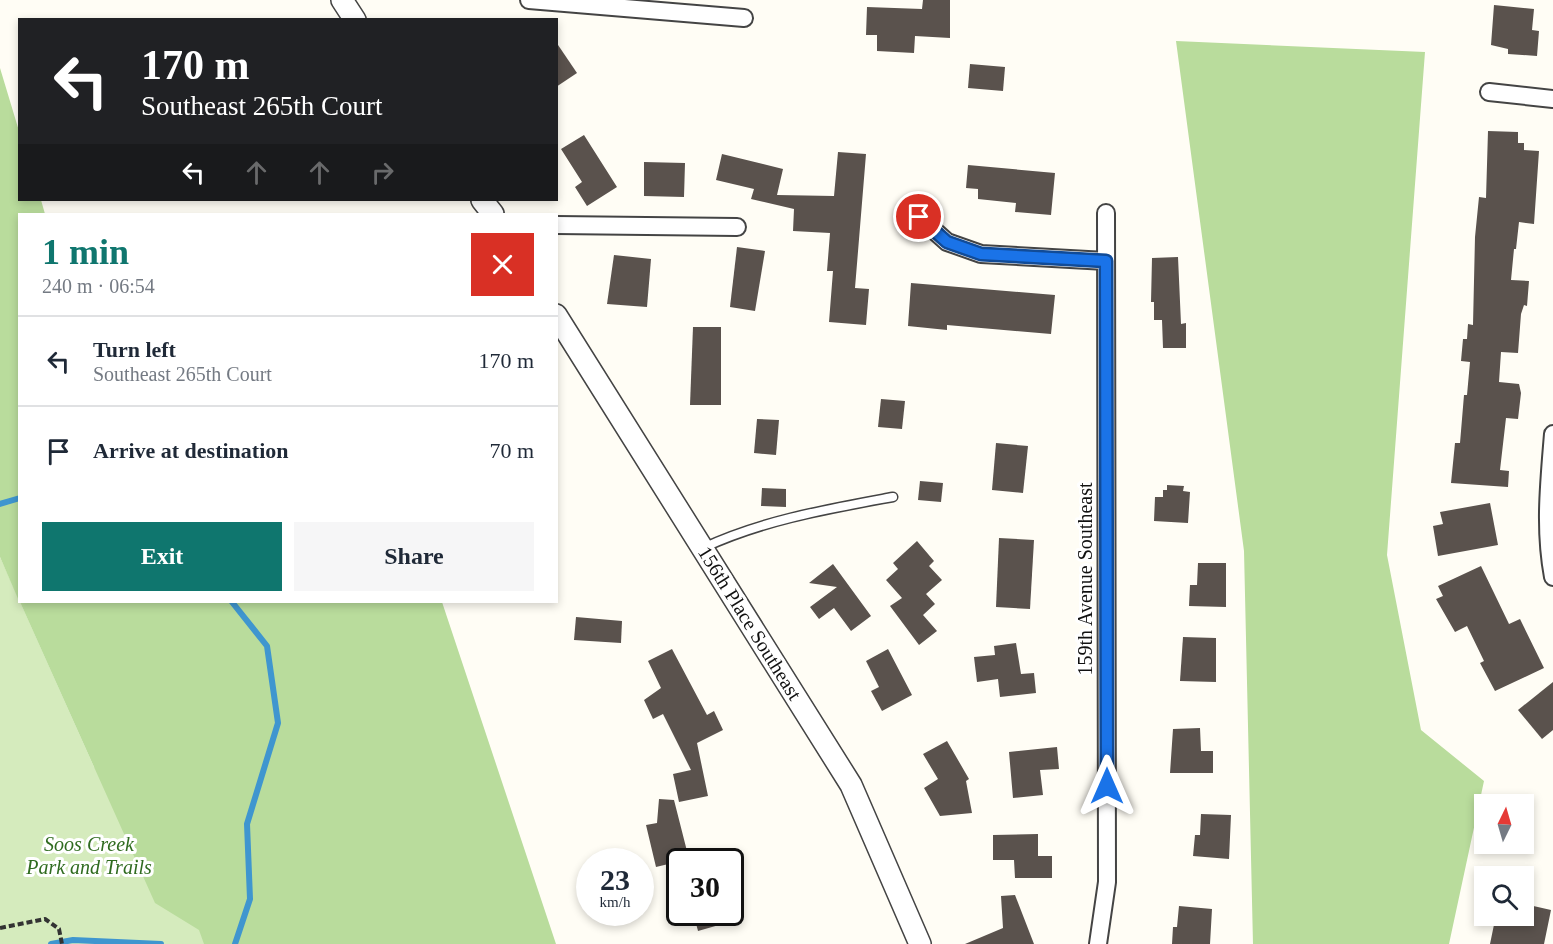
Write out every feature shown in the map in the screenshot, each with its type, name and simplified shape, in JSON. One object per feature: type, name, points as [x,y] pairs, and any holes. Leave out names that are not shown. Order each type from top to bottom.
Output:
[{"type":"street","points":[[342,0],[355,18]]},
{"type":"street","points":[[529,0],[744,18]]},
{"type":"street","points":[[1489,92],[1553,99]]},
{"type":"street","points":[[483,201],[492,213]]},
{"type":"street","name":"159th Avenue Southeast","points":[[1098,944],[1107,882],[1106,213]]},
{"type":"street","points":[[919,217],[947,242],[981,254],[1106,261]]},
{"type":"street","points":[[558,225],[737,227]]},
{"type":"street","name":"156th Place Southeast","points":[[558,318],[850,785],[921,944]]},
{"type":"street","points":[[1553,434],[1546,514],[1553,577]]},
{"type":"lane","points":[[703,548],[735,533],[775,522],[893,497]]},
{"type":"path","points":[[0,928],[45,919],[59,929],[62,944]]},
{"type":"green space","points":[[1176,41],[1425,52],[1387,555],[1421,730],[1484,781],[1481,794],[1474,794],[1474,828],[1449,944],[1253,944],[1244,551]]},
{"type":"green space","points":[[0,68],[18,128],[18,201],[41,201],[45,213],[18,213],[18,599],[0,557]]},
{"type":"green space","name":"Soos Creek Park and Trails","points":[[0,557],[18,597],[18,603],[21,603],[94,767],[317,944],[0,944]]},
{"type":"green space","points":[[20,603],[442,603],[556,944],[204,944],[199,930],[155,903]]},
{"type":"building","points":[[923,0],[950,0],[950,38],[915,36],[914,53],[877,51],[877,35],[866,35],[867,7],[922,9]]},
{"type":"building","points":[[1494,5],[1534,9],[1532,30],[1539,31],[1537,56],[1508,54],[1508,49],[1491,45]]},
{"type":"building","points":[[558,45],[577,73],[558,86]]},
{"type":"building","points":[[970,64],[1005,67],[1003,91],[968,88]]},
{"type":"building","points":[[1488,131],[1518,132],[1518,143],[1524,143],[1524,150],[1539,151],[1534,224],[1519,222],[1511,280],[1529,281],[1527,306],[1524,305],[1521,314],[1518,353],[1501,352],[1499,382],[1519,384],[1521,393],[1518,419],[1506,418],[1500,470],[1509,471],[1508,487],[1451,483],[1455,443],[1460,443],[1464,395],[1467,395],[1470,362],[1461,361],[1463,339],[1467,339],[1468,324],[1473,325],[1475,237],[1479,197],[1486,198]]},
{"type":"building","points":[[584,135],[617,187],[587,206],[575,187],[582,182],[561,149]]},
{"type":"building","points":[[838,152],[866,154],[855,288],[869,289],[866,325],[829,322],[833,271],[827,271],[830,233],[793,231],[794,209],[751,199],[754,189],[716,180],[722,154],[783,169],[777,195],[834,196]]},
{"type":"building","points":[[644,162],[685,163],[684,197],[644,196]]},
{"type":"building","points":[[968,165],[1055,173],[1051,215],[1015,212],[1016,203],[978,199],[978,189],[966,188]]},
{"type":"building","points":[[737,247],[765,251],[755,311],[730,307]]},
{"type":"building","points":[[614,255],[651,259],[647,307],[607,304]]},
{"type":"building","points":[[1178,257],[1181,324],[1186,323],[1186,348],[1163,348],[1162,320],[1154,320],[1154,302],[1151,302],[1152,258]]},
{"type":"building","points":[[911,283],[1055,295],[1051,334],[947,325],[947,330],[908,326]]},
{"type":"building","points":[[693,327],[721,327],[721,405],[690,405]]},
{"type":"building","points":[[881,399],[905,401],[902,429],[878,427]]},
{"type":"building","points":[[757,419],[779,420],[776,455],[754,453]]},
{"type":"building","points":[[996,443],[1028,446],[1023,493],[992,490]]},
{"type":"building","points":[[920,481],[943,483],[941,502],[918,500]]},
{"type":"building","points":[[1167,485],[1184,486],[1183,491],[1190,492],[1188,523],[1154,521],[1155,497],[1163,497],[1163,490],[1167,490]]},
{"type":"building","points":[[762,488],[786,489],[786,507],[761,506]]},
{"type":"building","points":[[1490,503],[1498,545],[1438,556],[1433,526],[1443,524],[1440,512]]},
{"type":"building","points":[[999,538],[1034,540],[1030,609],[996,607]]},
{"type":"building","points":[[917,541],[934,561],[929,566],[942,580],[926,594],[935,604],[923,615],[937,631],[919,645],[890,606],[902,598],[886,580],[898,569],[893,563]]},
{"type":"building","points":[[1198,563],[1226,563],[1226,607],[1189,606],[1190,585],[1197,585]]},
{"type":"building","points":[[833,564],[871,616],[851,631],[834,608],[819,619],[810,607],[837,587],[809,583]]},
{"type":"building","points":[[1481,566],[1509,624],[1520,619],[1544,668],[1495,691],[1480,663],[1484,661],[1467,626],[1455,632],[1436,599],[1443,596],[1438,586]]},
{"type":"building","points":[[576,617],[622,621],[621,643],[574,640]]},
{"type":"building","points":[[1183,637],[1216,638],[1216,682],[1180,681]]},
{"type":"building","points":[[1016,643],[1021,674],[1034,673],[1036,693],[1000,697],[998,679],[977,682],[974,657],[995,655],[994,646]]},
{"type":"building","points":[[672,649],[707,715],[714,711],[723,730],[697,743],[708,796],[679,802],[673,774],[691,770],[663,714],[653,719],[644,700],[661,688],[648,661]]},
{"type":"building","points":[[888,649],[912,695],[882,711],[871,691],[879,687],[866,661]]},
{"type":"building","points":[[1553,682],[1553,730],[1542,739],[1518,710]]},
{"type":"building","points":[[1200,728],[1201,751],[1213,751],[1213,773],[1170,773],[1173,729]]},
{"type":"building","points":[[947,741],[969,779],[966,781],[972,813],[940,816],[924,788],[938,779],[923,754]]},
{"type":"building","points":[[1057,747],[1059,769],[1040,770],[1043,795],[1013,798],[1009,752]]},
{"type":"building","points":[[659,799],[674,800],[686,848],[666,848],[666,865],[656,867],[654,848],[651,848],[646,825],[657,823]]},
{"type":"building","points":[[1201,814],[1231,815],[1229,859],[1193,856],[1195,835],[1200,835]]},
{"type":"building","points":[[1038,834],[1038,856],[1052,856],[1052,878],[1015,878],[1014,860],[993,860],[993,835]]},
{"type":"building","points":[[1015,895],[1034,944],[965,944],[1003,928],[1001,896]]},
{"type":"building","points":[[1179,906],[1212,909],[1210,944],[1172,944],[1173,927],[1177,927]]},
{"type":"building","points":[[1534,906],[1551,910],[1544,944],[1490,944],[1494,926],[1534,926]]},
{"type":"building","points":[[697,926],[716,926],[698,931]]},
{"type":"waterway","points":[[0,504],[18,499]]},
{"type":"waterway","points":[[233,603],[267,646],[278,723],[247,824],[250,899],[235,944]]},
{"type":"waterway","points":[[51,944],[73,940],[161,944]]},
{"type":"route","points":[[919,217],[947,242],[981,254],[1106,261],[1107,786]]}]
